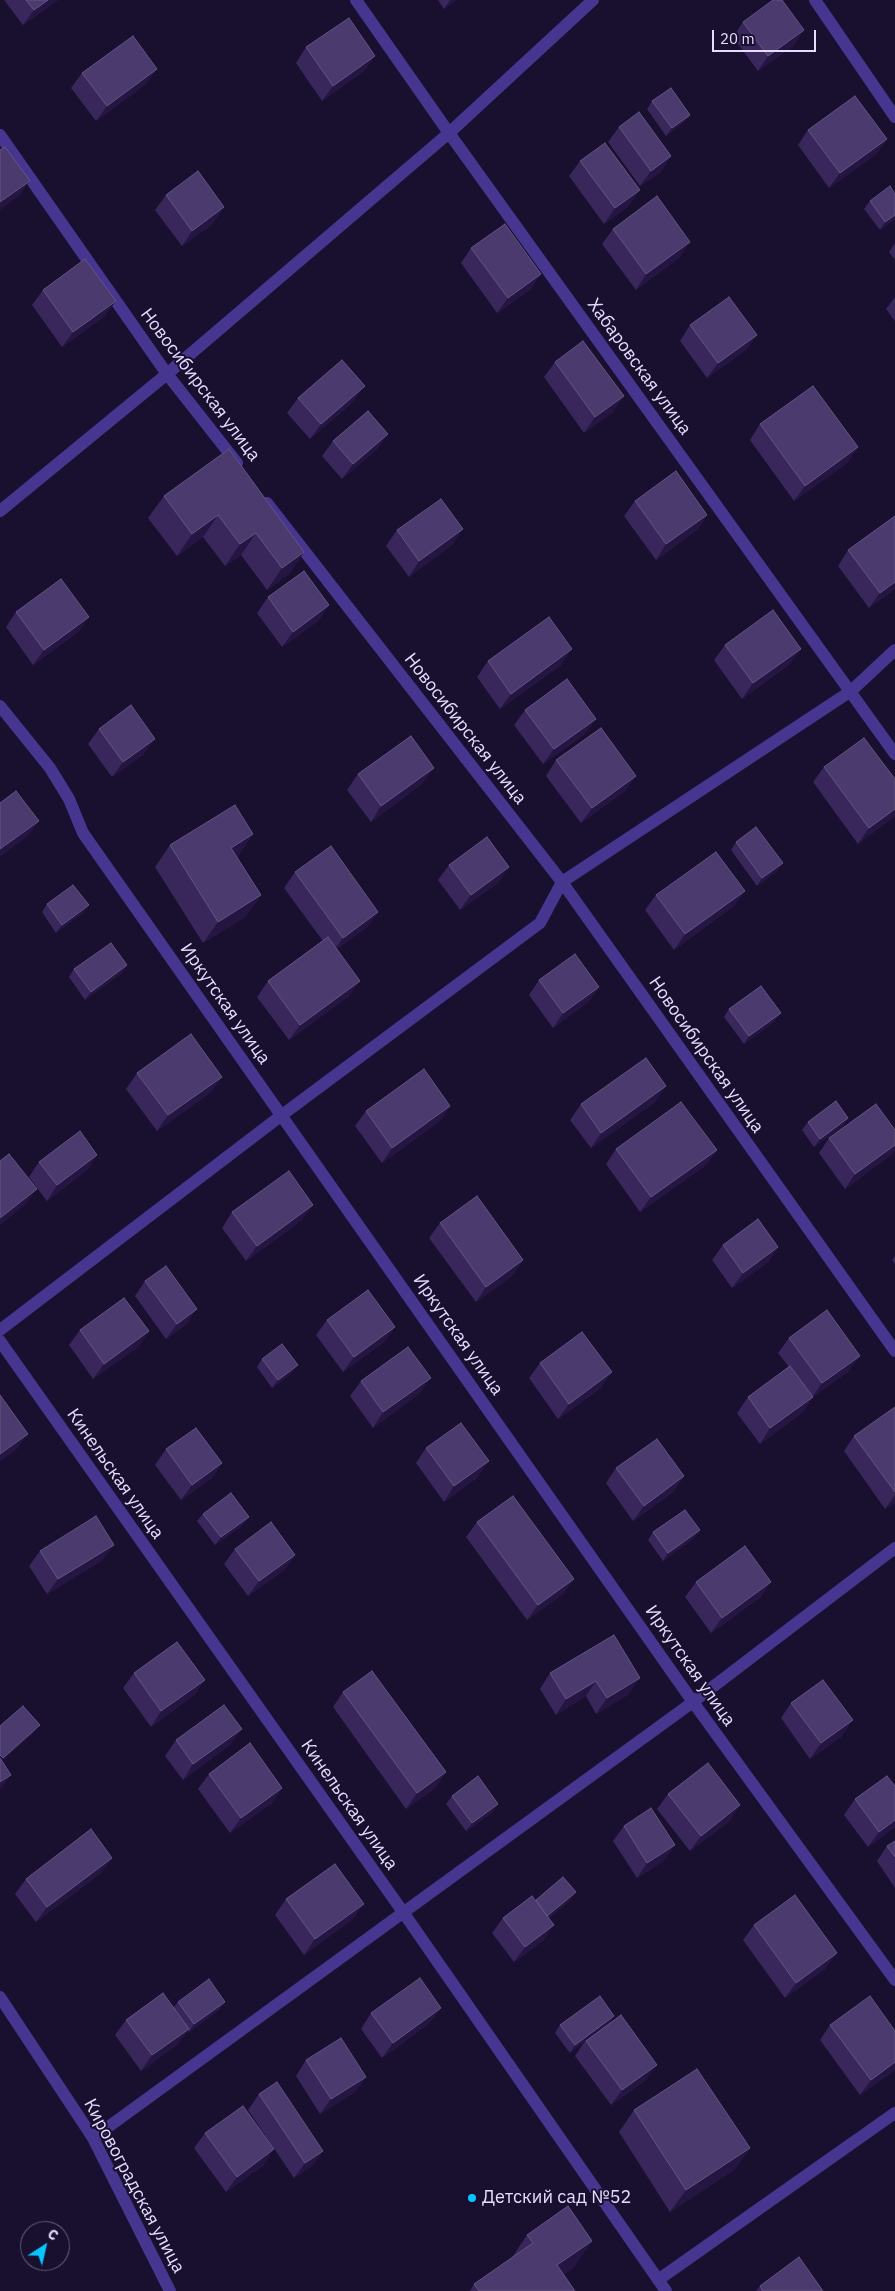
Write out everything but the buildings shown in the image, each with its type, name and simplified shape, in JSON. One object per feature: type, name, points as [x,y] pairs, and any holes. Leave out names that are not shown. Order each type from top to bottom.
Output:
[{"type":"street","name":"Хабаровская улица","points":[[356,0],[449,133],[895,754]]},
{"type":"street","points":[[0,511],[167,374],[449,133],[593,0]]},
{"type":"street","points":[[815,0],[895,117]]},
{"type":"street","name":"Новосибирская улица","points":[[0,135],[167,374],[246,476]]},
{"type":"street","name":"Новосибирская улица","points":[[258,491],[562,882],[895,1351]]},
{"type":"street","points":[[0,1330],[282,1115],[540,923],[562,882],[851,692],[895,650]]},
{"type":"street","name":"Иркутская улица","points":[[0,706],[50,768],[69,799],[83,833],[693,1702],[895,1980]]},
{"type":"street","name":"Кинельская улица","points":[[0,1341],[403,1912],[666,2291]]},
{"type":"street","points":[[93,2138],[693,1702],[895,1548]]},
{"type":"street","name":"Кировоградская улица","points":[[0,1997],[93,2138],[170,2291]]},
{"type":"street","points":[[658,2280],[895,2114]]},
{"type":"place","name":"Детский сад №52","points":[[472,2198]]}]
